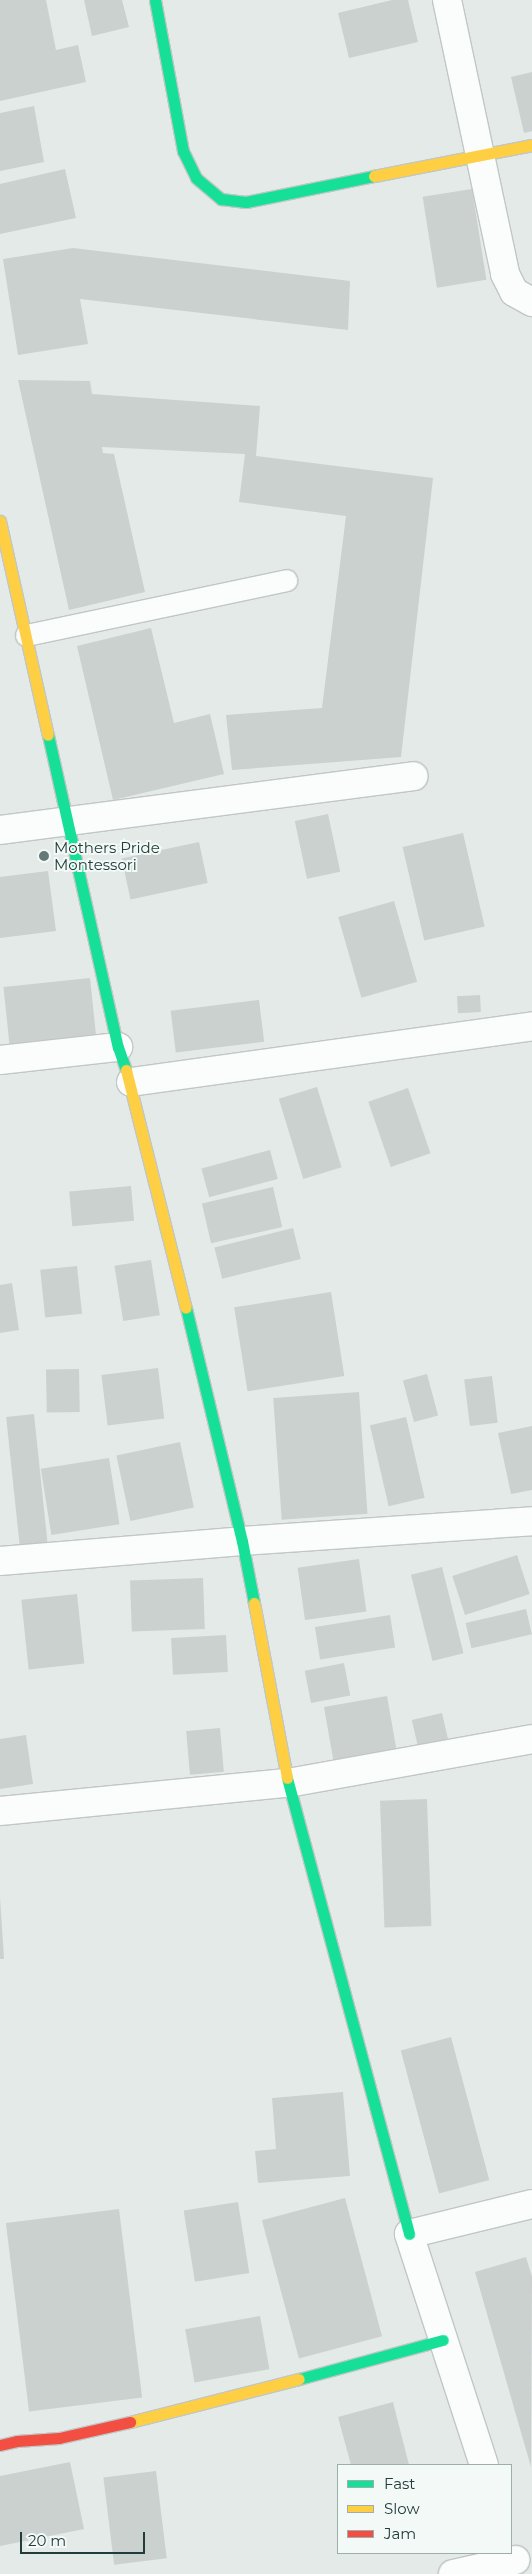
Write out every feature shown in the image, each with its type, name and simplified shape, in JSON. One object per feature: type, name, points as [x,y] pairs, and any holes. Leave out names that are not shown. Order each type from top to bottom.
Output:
[{"type":"street","points":[[155,0],[183,151],[196,178],[221,199],[246,202],[532,145]]},
{"type":"street","points":[[447,0],[505,274],[514,292],[532,302]]},
{"type":"street","points":[[0,521],[7,586],[26,635],[118,1047],[131,1082],[242,1541],[288,1784],[409,2234],[484,2464]]},
{"type":"street","points":[[0,830],[413,776]]},
{"type":"street","points":[[131,1082],[532,1026]]},
{"type":"street","points":[[0,1060],[118,1047]]},
{"type":"street","points":[[0,1561],[242,1541],[532,1522]]},
{"type":"street","points":[[0,1811],[288,1784],[532,1739]]},
{"type":"street","points":[[409,2234],[532,2204]]},
{"type":"street","points":[[0,2445],[16,2441],[60,2438],[178,2412],[443,2340]]},
{"type":"street","points":[[454,2574],[515,2560]]},
{"type":"lane","points":[[26,635],[286,580]]},
{"type":"building","points":[[0,0],[46,0],[56,50],[78,45],[86,82],[0,101]]},
{"type":"building","points":[[84,0],[122,0],[129,27],[92,36]]},
{"type":"building","points":[[392,0],[408,0],[418,42],[349,58],[338,13]]},
{"type":"building","points":[[532,72],[532,131],[524,133],[511,77]]},
{"type":"building","points":[[34,106],[44,162],[0,171],[0,113]]},
{"type":"building","points":[[65,169],[76,218],[0,234],[0,184]]},
{"type":"building","points":[[472,189],[486,280],[437,288],[423,197]]},
{"type":"building","points":[[73,248],[350,281],[348,330],[80,299],[88,344],[18,355],[3,259]]},
{"type":"building","points":[[18,380],[90,381],[92,394],[260,406],[256,456],[433,478],[401,757],[232,770],[226,715],[322,708],[346,516],[239,502],[245,454],[102,447],[103,453],[114,454],[145,592],[69,610]]},
{"type":"building","points":[[151,628],[174,723],[210,714],[224,774],[113,800],[77,646]]},
{"type":"building","points":[[328,814],[340,872],[307,879],[295,821]]},
{"type":"building","points":[[463,833],[485,927],[424,940],[403,847]]},
{"type":"building","points":[[199,842],[208,883],[130,900],[122,858]]},
{"type":"building","points":[[48,871],[56,931],[0,938],[0,877]]},
{"type":"building","points":[[394,901],[417,982],[361,998],[338,917]]},
{"type":"building","points":[[90,978],[96,1036],[10,1045],[3,987]]},
{"type":"building","points":[[480,995],[481,1012],[458,1013],[457,996]]},
{"type":"building","points":[[259,1000],[264,1042],[176,1053],[171,1011]]},
{"type":"building","points":[[317,1087],[342,1167],[303,1179],[279,1099]]},
{"type":"building","points":[[408,1088],[430,1153],[391,1167],[368,1102]]},
{"type":"building","points":[[270,1150],[278,1179],[209,1197],[201,1168]]},
{"type":"building","points":[[131,1186],[134,1221],[72,1226],[69,1191]]},
{"type":"building","points":[[273,1187],[282,1227],[211,1243],[202,1203]]},
{"type":"building","points":[[293,1228],[301,1259],[222,1279],[214,1248]]},
{"type":"building","points":[[151,1260],[160,1315],[123,1321],[114,1266]]},
{"type":"building","points":[[77,1266],[82,1314],[45,1318],[40,1270]]},
{"type":"building","points":[[12,1283],[19,1330],[0,1333],[0,1285]]},
{"type":"building","points":[[331,1292],[344,1376],[248,1391],[234,1307]]},
{"type":"building","points":[[158,1368],[164,1419],[108,1426],[101,1375]]},
{"type":"building","points":[[79,1369],[80,1412],[47,1413],[46,1370]]},
{"type":"building","points":[[427,1374],[438,1416],[414,1422],[403,1380]]},
{"type":"building","points":[[492,1376],[498,1423],[470,1426],[464,1379]]},
{"type":"building","points":[[359,1392],[368,1514],[282,1520],[273,1398]]},
{"type":"building","points":[[34,1414],[48,1543],[20,1546],[6,1417]]},
{"type":"building","points":[[406,1417],[425,1498],[389,1506],[370,1425]]},
{"type":"building","points":[[532,1426],[532,1490],[511,1494],[498,1433]]},
{"type":"building","points":[[180,1442],[194,1508],[130,1521],[116,1456]]},
{"type":"building","points":[[109,1458],[119,1524],[51,1535],[41,1469]]},
{"type":"building","points":[[517,1555],[530,1594],[465,1615],[452,1576]]},
{"type":"building","points":[[359,1559],[366,1611],[305,1620],[298,1568]]},
{"type":"building","points":[[442,1567],[464,1653],[432,1661],[411,1575]]},
{"type":"building","points":[[203,1578],[205,1629],[132,1632],[130,1581]]},
{"type":"building","points":[[77,1594],[84,1664],[29,1669],[21,1600]]},
{"type":"building","points":[[526,1609],[532,1634],[471,1648],[466,1623]]},
{"type":"building","points":[[390,1615],[395,1648],[320,1659],[315,1627]]},
{"type":"building","points":[[226,1635],[228,1672],[173,1675],[171,1638]]},
{"type":"building","points":[[344,1663],[350,1695],[311,1703],[305,1671]]},
{"type":"building","points":[[387,1696],[396,1749],[333,1760],[324,1707]]},
{"type":"building","points":[[442,1713],[448,1739],[418,1746],[412,1720]]},
{"type":"building","points":[[220,1728],[224,1772],[190,1775],[186,1731]]},
{"type":"building","points":[[26,1735],[33,1784],[0,1789],[0,1739]]},
{"type":"building","points":[[427,1799],[431,1926],[384,1928],[380,1801]]},
{"type":"building","points":[[0,1897],[4,1959],[0,1959]]},
{"type":"building","points":[[451,2037],[489,2180],[439,2193],[401,2050]]},
{"type":"building","points":[[343,2092],[350,2176],[258,2183],[255,2151],[276,2149],[272,2098]]},
{"type":"building","points":[[345,2198],[382,2336],[299,2358],[262,2220]]},
{"type":"building","points":[[238,2202],[249,2273],[195,2282],[184,2211]]},
{"type":"building","points":[[119,2209],[142,2398],[29,2411],[6,2223]]},
{"type":"building","points":[[526,2257],[532,2277],[531,2467],[475,2272]]},
{"type":"building","points":[[260,2316],[269,2369],[195,2382],[185,2329]]},
{"type":"building","points":[[393,2402],[409,2464],[351,2464],[338,2417]]},
{"type":"building","points":[[70,2462],[84,2529],[0,2546],[0,2476]]},
{"type":"building","points":[[156,2471],[167,2558],[114,2565],[103,2477]]},
{"type":"traffic: fast","points":[[155,0],[183,151],[196,178],[221,199],[246,202],[374,176]]},
{"type":"traffic: fast","points":[[48,735],[118,1047],[126,1070]]},
{"type":"traffic: fast","points":[[186,1308],[242,1541],[254,1603]]},
{"type":"traffic: fast","points":[[287,1778],[409,2234]]},
{"type":"traffic: fast","points":[[299,2379],[443,2340]]},
{"type":"traffic: slow","points":[[374,176],[532,145]]},
{"type":"traffic: slow","points":[[0,521],[48,735]]},
{"type":"traffic: slow","points":[[126,1070],[186,1308]]},
{"type":"traffic: slow","points":[[254,1603],[287,1778]]},
{"type":"traffic: slow","points":[[130,2422],[299,2379]]},
{"type":"traffic: jam","points":[[0,2445],[17,2441],[59,2438],[130,2422]]},
{"type":"place","name":"Mothers Pride Montessori","points":[[44,856]]}]
